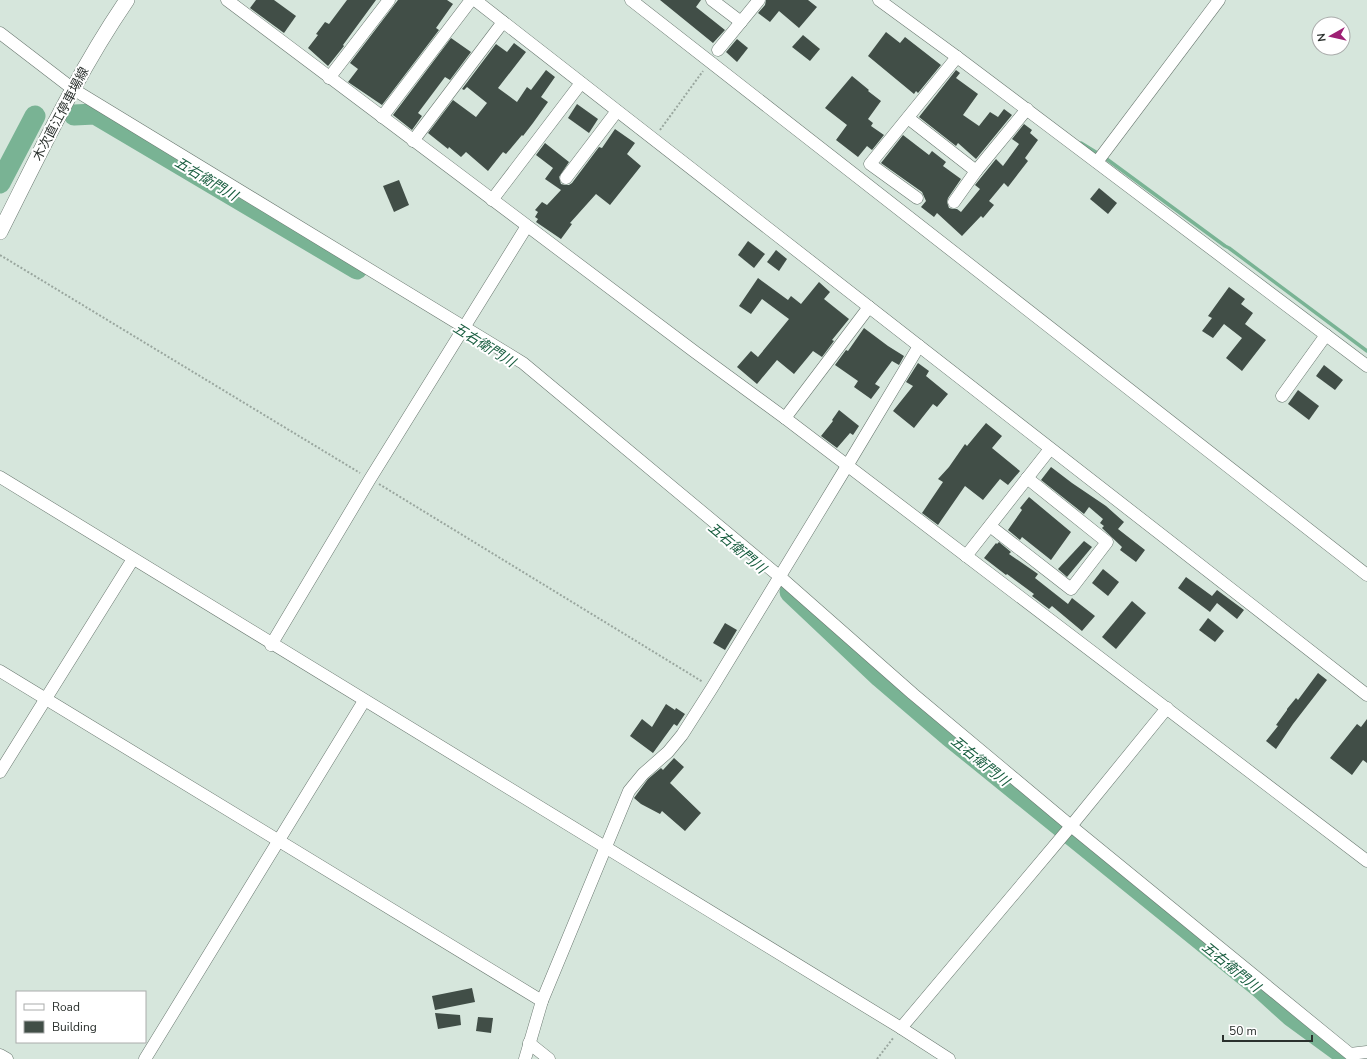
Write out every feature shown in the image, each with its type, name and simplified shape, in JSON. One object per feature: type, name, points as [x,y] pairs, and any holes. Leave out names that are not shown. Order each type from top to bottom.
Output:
[{"type":"main road","name":"木次直江停車場線","points":[[0,232],[73,89],[114,19],[127,0]]},
{"type":"street","points":[[227,0],[413,141],[785,418],[1367,861]]},
{"type":"street","points":[[330,78],[389,0]]},
{"type":"street","points":[[382,117],[471,0]]},
{"type":"street","points":[[476,0],[1367,695]]},
{"type":"street","points":[[631,0],[1367,575]]},
{"type":"street","points":[[712,0],[741,22]]},
{"type":"street","points":[[718,50],[759,0]]},
{"type":"street","points":[[879,0],[1027,109],[1367,366]]},
{"type":"street","points":[[1097,162],[1219,0]]},
{"type":"street","points":[[413,141],[503,22]]},
{"type":"street","points":[[0,34],[73,89],[523,363],[779,576],[913,694],[1348,1057],[1367,1052]]},
{"type":"street","points":[[917,198],[870,164],[957,57]]},
{"type":"street","points":[[492,200],[581,83]]},
{"type":"street","points":[[954,202],[976,171],[1027,109]]},
{"type":"street","points":[[566,178],[617,111]]},
{"type":"street","points":[[908,118],[976,171]]},
{"type":"street","points":[[271,645],[370,479],[527,226]]},
{"type":"street","points":[[785,418],[869,307]]},
{"type":"street","points":[[1282,396],[1326,335]]},
{"type":"street","points":[[525,1059],[542,1001],[629,791],[643,774],[668,752],[682,735],[919,346]]},
{"type":"street","points":[[966,556],[1050,449]]},
{"type":"street","points":[[0,477],[271,645],[606,847],[901,1028],[948,1059]]},
{"type":"street","points":[[990,526],[1071,589],[1107,542],[1027,478]]},
{"type":"street","points":[[0,772],[132,559]]},
{"type":"street","points":[[0,671],[280,840],[542,1001]]},
{"type":"street","points":[[145,1059],[364,701]]},
{"type":"street","points":[[901,1028],[1071,826],[1166,708]]},
{"type":"street","points":[[529,1043],[549,1059]]},
{"type":"street","points":[[0,1055],[6,1059]]},
{"type":"path","points":[[653,139],[710,62]]},
{"type":"path","points":[[0,255],[712,688]]},
{"type":"path","points":[[877,1059],[901,1028]]},
{"type":"building","points":[[256,0],[274,0],[296,16],[284,33],[250,8]]},
{"type":"building","points":[[347,0],[376,0],[328,66],[308,48],[318,35],[316,34],[325,22],[329,24]]},
{"type":"building","points":[[398,0],[447,0],[453,4],[436,28],[439,30],[382,105],[348,82],[358,69],[350,63]]},
{"type":"building","points":[[660,0],[701,0],[696,7],[725,30],[713,43]]},
{"type":"building","points":[[766,0],[808,0],[817,7],[799,28],[779,11],[770,22],[758,13],[765,5]]},
{"type":"building","points":[[886,32],[900,43],[905,37],[941,65],[918,93],[916,91],[914,94],[868,56]]},
{"type":"building","points":[[803,35],[820,49],[810,61],[792,47]]},
{"type":"building","points":[[451,38],[471,52],[450,80],[445,77],[418,113],[422,116],[412,130],[393,115]]},
{"type":"building","points":[[737,39],[748,48],[737,62],[726,52]]},
{"type":"building","points":[[514,43],[526,52],[498,88],[517,102],[527,87],[531,90],[546,70],[555,77],[541,97],[548,102],[523,136],[522,135],[506,154],[503,152],[488,171],[466,152],[461,157],[428,133],[453,100],[476,117],[487,103],[467,87],[464,90],[462,89],[496,44],[507,52]]},
{"type":"building","points":[[956,70],[960,73],[956,78],[978,94],[963,115],[979,126],[990,112],[998,117],[1004,109],[1012,115],[976,159],[958,143],[956,146],[919,117]]},
{"type":"building","points":[[852,76],[881,101],[868,119],[873,123],[871,126],[884,135],[872,150],[867,146],[858,157],[836,140],[847,125],[825,108]]},
{"type":"building","points":[[577,104],[598,119],[589,133],[568,118]]},
{"type":"building","points":[[1024,124],[1032,130],[1030,133],[1038,140],[1025,158],[1028,161],[1008,187],[1004,183],[989,201],[994,205],[983,218],[981,216],[962,236],[937,213],[934,217],[921,207],[926,201],[922,192],[881,163],[903,135],[929,155],[932,151],[946,162],[943,166],[961,179],[948,198],[947,202],[949,208],[957,209],[961,212],[980,189],[975,185],[996,159],[1003,166],[1019,144],[1012,139]]},
{"type":"building","points":[[615,129],[635,143],[627,154],[641,166],[610,205],[596,194],[570,223],[572,224],[561,239],[536,222],[538,219],[535,217],[538,212],[535,210],[542,202],[547,205],[561,190],[545,179],[553,168],[536,155],[545,143],[569,162],[559,177],[561,184],[569,185],[599,147],[602,148]]},
{"type":"building","points":[[399,180],[409,205],[394,212],[383,186]]},
{"type":"building","points":[[1099,188],[1117,203],[1108,214],[1090,199]]},
{"type":"building","points":[[748,241],[765,254],[754,268],[738,255]]},
{"type":"building","points":[[776,250],[787,259],[779,271],[767,262]]},
{"type":"building","points":[[758,278],[788,300],[791,296],[801,304],[819,282],[830,292],[824,299],[849,319],[832,340],[834,341],[822,357],[813,351],[794,374],[777,360],[757,384],[737,367],[751,351],[758,357],[789,319],[762,299],[751,314],[739,306]]},
{"type":"building","points":[[1229,287],[1245,299],[1241,304],[1253,313],[1245,324],[1266,340],[1242,371],[1226,358],[1242,338],[1224,324],[1213,338],[1202,331],[1212,318],[1208,316]]},
{"type":"building","points":[[864,328],[904,356],[899,365],[892,361],[875,384],[880,387],[871,399],[854,387],[858,381],[835,365],[846,350],[848,351]]},
{"type":"building","points":[[918,363],[929,371],[926,376],[948,394],[937,407],[933,404],[914,428],[893,411],[913,386],[906,382]]},
{"type":"building","points":[[1324,365],[1343,380],[1335,390],[1316,376]]},
{"type":"building","points":[[1298,390],[1319,406],[1309,420],[1288,404]]},
{"type":"building","points":[[839,410],[859,426],[853,435],[850,433],[837,448],[821,436],[833,421],[832,420]]},
{"type":"building","points":[[986,423],[1002,436],[992,448],[1020,471],[1008,485],[1000,479],[983,500],[965,486],[938,525],[922,513],[943,482],[938,479],[949,467],[965,444],[967,446]]},
{"type":"building","points":[[1051,467],[1106,506],[1124,522],[1118,529],[1145,550],[1136,562],[1120,550],[1122,547],[1102,528],[1104,526],[1100,523],[1103,519],[1089,507],[1084,514],[1041,480]]},
{"type":"building","points":[[1029,497],[1071,532],[1051,560],[1022,537],[1020,540],[1008,530],[1022,510],[1020,508]]},
{"type":"building","points":[[1084,541],[1092,547],[1067,577],[1058,569]]},
{"type":"building","points":[[999,542],[1011,552],[1009,554],[1038,574],[1035,578],[1068,604],[1072,598],[1095,616],[1082,631],[1052,606],[1049,609],[1032,596],[1034,594],[984,558],[996,543],[997,544]]},
{"type":"building","points":[[1103,569],[1119,582],[1108,596],[1092,583]]},
{"type":"building","points":[[1186,577],[1212,596],[1217,590],[1244,610],[1237,619],[1217,603],[1210,612],[1178,588]]},
{"type":"building","points":[[1132,601],[1146,613],[1116,649],[1102,637]]},
{"type":"building","points":[[1208,618],[1224,631],[1215,642],[1199,630]]},
{"type":"building","points":[[725,623],[737,630],[725,650],[713,643]]},
{"type":"building","points":[[1318,673],[1327,680],[1276,749],[1266,741],[1278,726],[1276,725],[1287,709],[1296,698],[1298,700]]},
{"type":"building","points":[[666,704],[685,714],[677,726],[674,724],[653,753],[630,736],[642,719],[652,727]]},
{"type":"building","points":[[1367,719],[1367,763],[1363,760],[1352,775],[1330,758],[1357,724],[1361,727]]},
{"type":"building","points":[[674,758],[684,767],[670,783],[701,813],[685,831],[662,811],[660,814],[641,804],[634,798],[648,779],[661,768],[663,770]]},
{"type":"building","points":[[472,988],[475,1002],[435,1010],[432,996]]},
{"type":"building","points":[[435,1013],[460,1015],[461,1025],[438,1029]]},
{"type":"building","points":[[478,1017],[493,1018],[491,1033],[476,1031]]},
{"type":"waterway","name":"五右衛門川","points":[[74,115],[95,114],[357,269]]},
{"type":"waterway","name":"五右衛門川","points":[[0,183],[35,116]]},
{"type":"waterway","points":[[1081,143],[1099,154]]},
{"type":"waterway","points":[[1104,157],[1367,351]]},
{"type":"waterway","name":"五右衛門川","points":[[790,592],[880,677],[949,736],[1259,987],[1291,1016],[1343,1054]]}]
